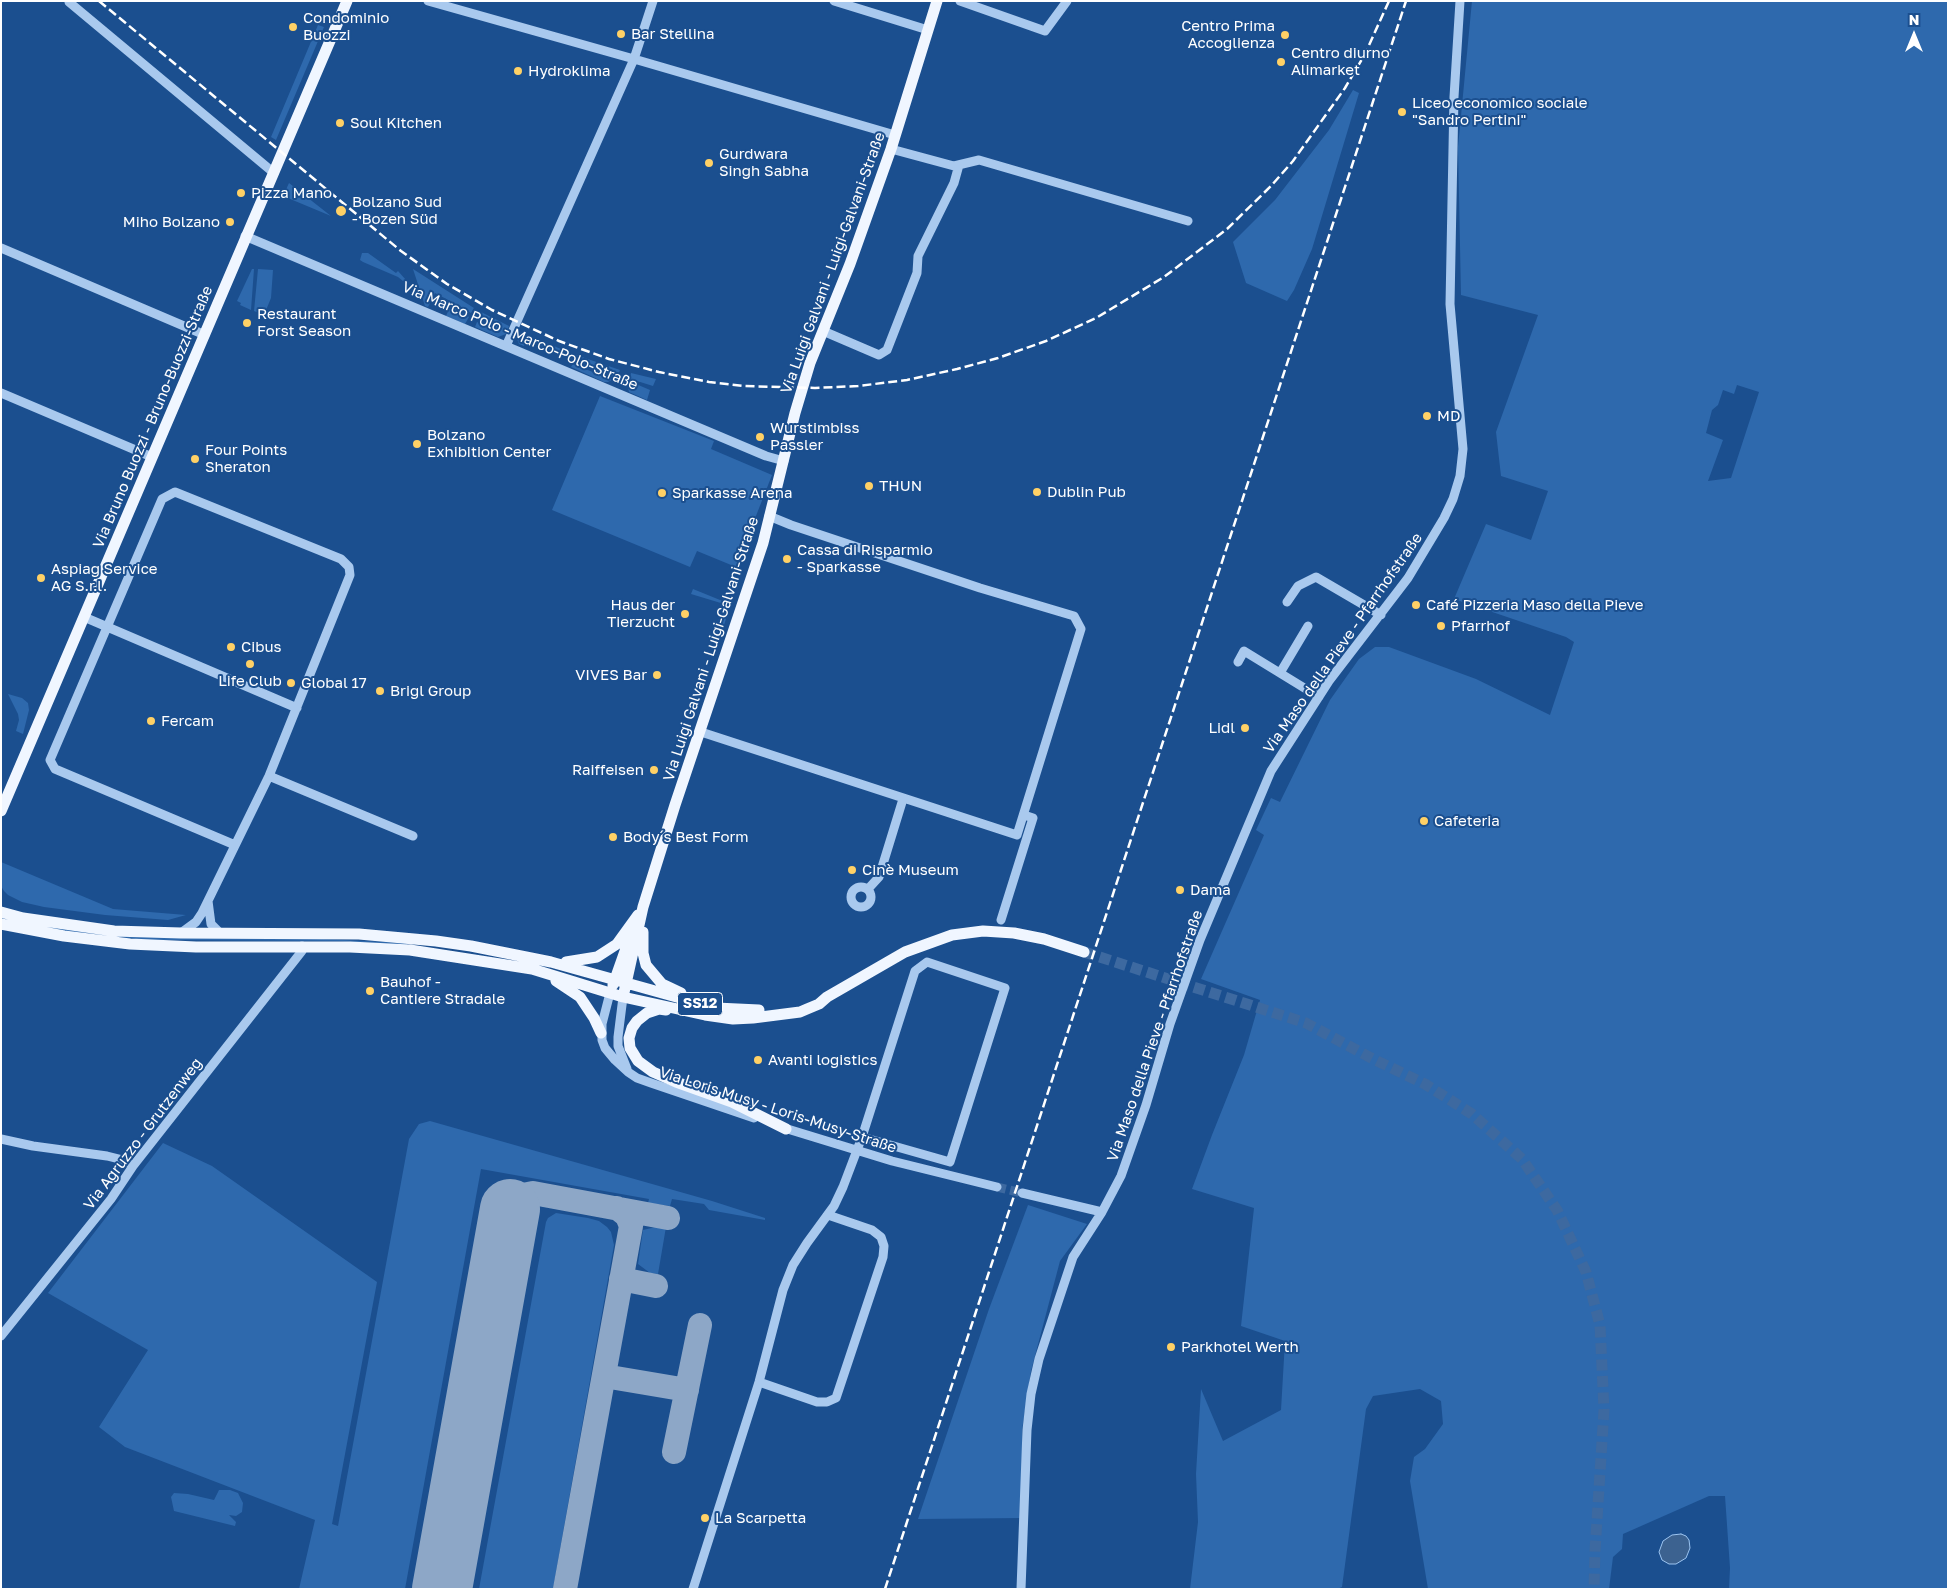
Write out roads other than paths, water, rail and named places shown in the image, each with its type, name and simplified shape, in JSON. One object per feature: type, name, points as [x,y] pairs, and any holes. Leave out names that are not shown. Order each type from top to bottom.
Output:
[{"type":"main road","name":"Via Bruno Buozzi - Bruno-Buozzi-Straße","points":[[1,811],[347,1]]},
{"type":"main road","name":"Via Luigi Galvani - Luigi-Galvani-Straße","points":[[643,907],[675,805],[755,570],[808,370],[850,264],[891,149],[937,1]]},
{"type":"main road","points":[[1,906],[56,923]]},
{"type":"main road","points":[[551,962],[572,962],[597,957],[617,944],[643,907]]},
{"type":"main road","points":[[610,993],[620,981],[643,907]]},
{"type":"main road","points":[[643,907],[644,958],[652,973],[662,984],[681,993],[704,999],[740,1006],[776,1009]]},
{"type":"main road","points":[[1,912],[23,918],[114,931],[359,934],[411,938],[471,946],[551,962],[620,981]]},
{"type":"main road","points":[[1,924],[64,936],[130,944],[196,948],[302,946],[410,950],[537,970],[623,997],[705,1016]]},
{"type":"main road","name":"SS12","points":[[705,1016],[754,1018],[800,1012],[819,1004],[827,997],[905,952],[952,935],[982,931],[1014,933],[1044,939],[1084,952]]},
{"type":"main road","points":[[537,970],[567,986],[580,997],[594,1018],[601,1033]]},
{"type":"main road","points":[[620,981],[623,997]]},
{"type":"main road","name":"SS12","points":[[620,981],[716,1008],[751,1011],[796,1007],[827,997]]},
{"type":"main road","points":[[705,1016],[659,1009],[647,1013],[632,1028],[629,1043],[632,1053],[638,1061],[653,1072],[732,1102],[786,1129]]},
{"type":"street","points":[[428,1],[895,135]]},
{"type":"street","points":[[506,346],[634,59],[653,1]]},
{"type":"street","points":[[834,1],[928,30]]},
{"type":"street","points":[[960,1],[1045,31],[1067,1]]},
{"type":"street","name":"Via Maso della Pieve - Pfarrhofstraße","points":[[1021,1589],[1027,1430],[1031,1391],[1039,1359],[1073,1258],[1102,1212],[1121,1176],[1130,1153],[1170,1024],[1200,940],[1271,771],[1319,697],[1408,578],[1444,518],[1453,499],[1463,457],[1450,304],[1454,97],[1460,1]]},
{"type":"street","points":[[69,2],[274,173]]},
{"type":"street","points":[[891,149],[954,166],[979,160],[1188,222]]},
{"type":"street","points":[[823,331],[879,355],[888,350],[917,273],[918,256],[954,183],[959,164]]},
{"type":"street","name":"Via Marco Polo - Marco-Polo-Straße","points":[[245,236],[766,456],[784,461]]},
{"type":"street","points":[[1,248],[204,335]]},
{"type":"street","points":[[1,392],[152,457]]},
{"type":"street","points":[[181,933],[196,922],[208,901],[235,845],[268,776],[350,576],[350,567],[341,559],[175,492],[162,500],[50,760],[54,769],[235,845]]},
{"type":"street","points":[[701,732],[1017,835],[1024,815],[1081,629],[1074,616],[952,578],[769,516]]},
{"type":"street","points":[[1287,602],[1298,586],[1316,577],[1381,615]]},
{"type":"street","points":[[84,618],[297,708]]},
{"type":"street","points":[[1280,672],[1308,626]]},
{"type":"street","points":[[1238,662],[1244,651],[1319,697]]},
{"type":"street","points":[[268,776],[413,836]]},
{"type":"street","points":[[868,889],[879,877],[903,799]]},
{"type":"street","points":[[1001,920],[1033,818],[1024,815]]},
{"type":"street","points":[[208,901],[211,924],[220,933]]},
{"type":"street","name":"Via Agruzzo - Grutzenweg","points":[[1,1336],[111,1199],[133,1166],[302,951],[302,946]]},
{"type":"street","points":[[693,1589],[759,1382],[783,1290],[793,1266],[828,1215],[843,1186],[862,1137],[915,971],[927,962],[1005,988],[950,1162],[862,1137]]},
{"type":"street","points":[[610,993],[601,1033],[605,1048],[628,1072]]},
{"type":"street","points":[[623,997],[618,1046],[628,1072]]},
{"type":"street","name":"Via Loris Musy - Loris-Musy-Straße","points":[[628,1072],[637,1078],[786,1129],[929,1171],[997,1187]]},
{"type":"street","points":[[1,1139],[33,1146],[106,1156],[123,1160],[133,1166]]},
{"type":"street","points":[[1022,1193],[1102,1212]]},
{"type":"street","points":[[759,1382],[817,1402],[827,1402],[836,1398],[883,1257],[884,1246],[881,1237],[872,1230],[828,1215]]},
{"type":"tunnel","points":[[1084,952],[1306,1023],[1425,1084],[1472,1114],[1522,1159],[1557,1210],[1586,1272],[1600,1325],[1604,1410],[1594,1589]]},
{"type":"tunnel","points":[[997,1187],[1022,1193]]},
{"type":"railway","points":[[99,1],[401,251],[447,284],[492,310],[559,341],[609,359],[659,372],[709,382],[744,386],[815,388],[858,386],[907,380],[998,358],[1046,341],[1096,318],[1164,277],[1227,229],[1271,186],[1293,161],[1345,88],[1365,54],[1389,1]]},
{"type":"railway","points":[[885,1589],[1406,1]]},
{"type":"place","name":"Condominio Buozzi","points":[[293,27]]},
{"type":"place","name":"Bar Stellina","points":[[621,34]]},
{"type":"place","name":"Centro Prima Accoglienza","points":[[1285,35]]},
{"type":"place","name":"Centro diurno Alimarket","points":[[1281,62]]},
{"type":"place","name":"Hydroklima","points":[[518,71]]},
{"type":"place","name":"Liceo economico sociale \"Sandro Pertini\"","points":[[1402,112]]},
{"type":"place","name":"Soul Kitchen","points":[[340,123]]},
{"type":"place","name":"Gurdwara Singh Sabha","points":[[709,163]]},
{"type":"place","name":"Pizza Mano","points":[[241,193]]},
{"type":"place","name":"Bolzano Sud - Bozen Süd","points":[[341,211]]},
{"type":"place","name":"Miho Bolzano","points":[[230,222]]},
{"type":"place","name":"Restaurant Forst Season","points":[[247,323]]},
{"type":"place","name":"MD","points":[[1427,416]]},
{"type":"place","name":"Wurstimbiss Passler","points":[[760,437]]},
{"type":"place","name":"Bolzano Exhibition Center","points":[[417,444]]},
{"type":"place","name":"Four Points Sheraton","points":[[195,459]]},
{"type":"place","name":"THUN","points":[[869,486]]},
{"type":"place","name":"Dublin Pub","points":[[1037,492]]},
{"type":"place","name":"Sparkasse Arena","points":[[662,493]]},
{"type":"place","name":"Cassa di Risparmio - Sparkasse","points":[[787,559]]},
{"type":"place","name":"Aspiag Service AG S.r.l.","points":[[41,578]]},
{"type":"place","name":"Café Pizzeria Maso della Pieve","points":[[1416,605]]},
{"type":"place","name":"Haus der Tierzucht","points":[[685,614]]},
{"type":"place","name":"Pfarrhof","points":[[1441,626]]},
{"type":"place","name":"Cibus","points":[[231,647]]},
{"type":"place","name":"Life Club","points":[[250,664]]},
{"type":"place","name":"VIVES Bar","points":[[657,675]]},
{"type":"place","name":"Global 17","points":[[291,683]]},
{"type":"place","name":"Brigl Group","points":[[380,691]]},
{"type":"place","name":"Fercam","points":[[151,721]]},
{"type":"place","name":"Lidl","points":[[1245,728]]},
{"type":"place","name":"Raiffeisen","points":[[654,770]]},
{"type":"place","name":"Cafeteria","points":[[1424,821]]},
{"type":"place","name":"Body´s Best Form","points":[[613,837]]},
{"type":"place","name":"Cinè Museum","points":[[852,870]]},
{"type":"place","name":"Dama","points":[[1180,890]]},
{"type":"place","name":"Bauhof - Cantiere Stradale","points":[[370,991]]},
{"type":"place","name":"Avanti logistics","points":[[758,1060]]},
{"type":"place","name":"Parkhotel Werth","points":[[1171,1347]]},
{"type":"place","name":"La Scarpetta","points":[[705,1518]]}]
